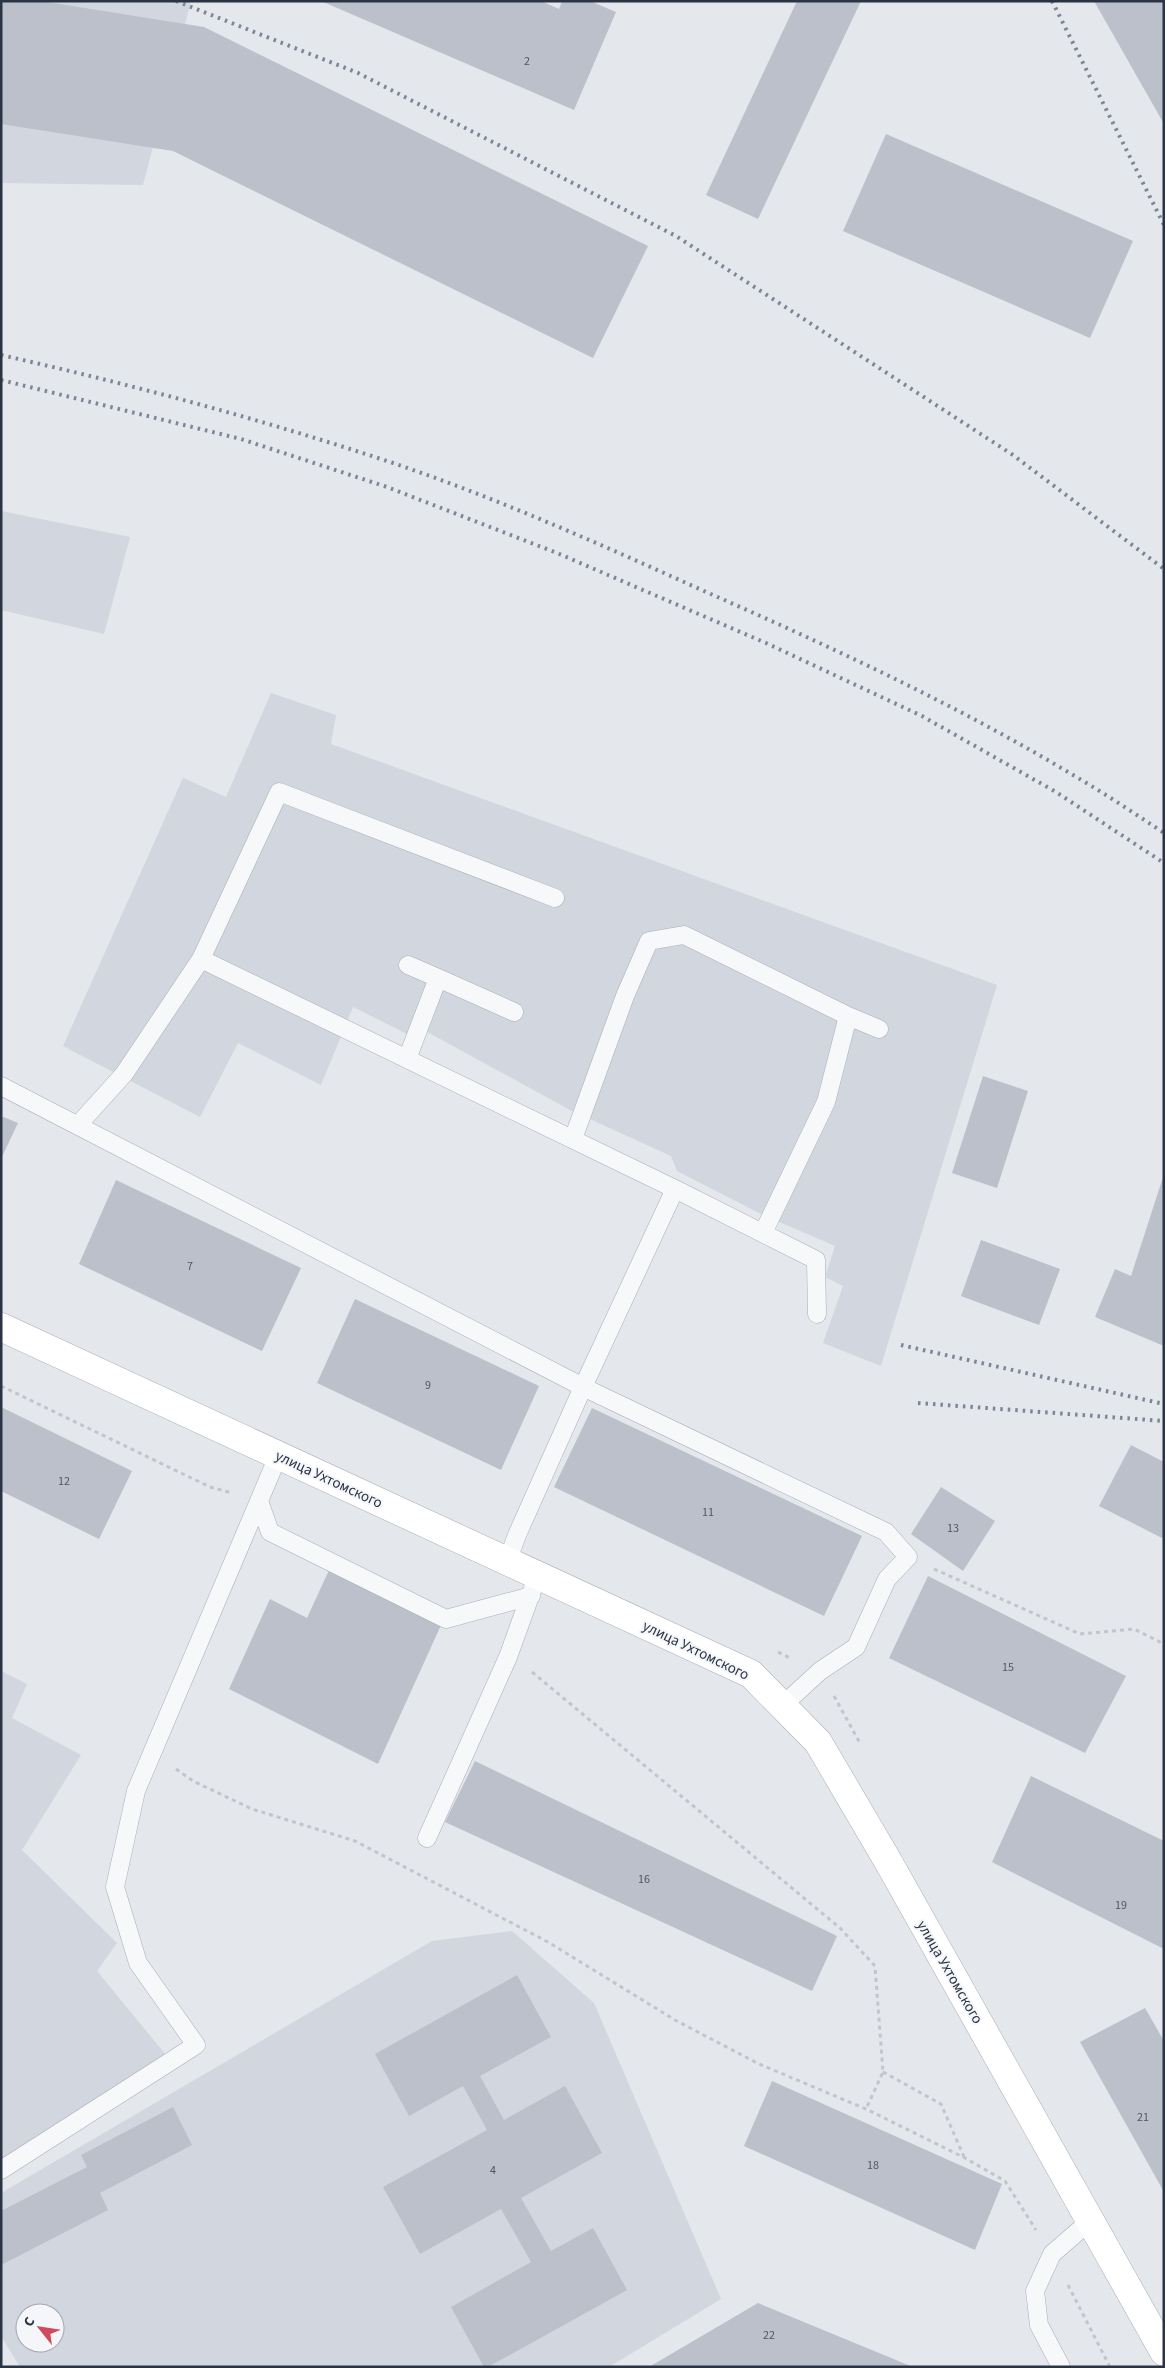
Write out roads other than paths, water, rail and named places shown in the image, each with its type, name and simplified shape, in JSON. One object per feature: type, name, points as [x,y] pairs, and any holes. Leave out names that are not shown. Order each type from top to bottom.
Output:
[{"type":"main road","name":"улица Ухтомского","points":[[1,1327],[508,1562],[534,1586],[750,1674],[818,1742],[889,1863],[1164,2352]]},
{"type":"lane","points":[[78,1125],[124,1074],[201,959],[279,792],[556,898]]},
{"type":"lane","points":[[573,1139],[625,996],[649,941],[684,935],[848,1016],[880,1029]]},
{"type":"lane","points":[[201,959],[573,1139],[816,1260],[817,1314]]},
{"type":"lane","points":[[408,965],[514,1012]]},
{"type":"lane","points":[[407,1059],[438,978]]},
{"type":"lane","points":[[763,1233],[826,1102],[848,1016]]},
{"type":"lane","points":[[1,1086],[583,1387],[886,1532],[908,1557],[887,1579],[856,1647],[820,1671],[782,1706]]},
{"type":"lane","points":[[508,1562],[517,1535],[583,1387],[675,1189]]},
{"type":"lane","points":[[1,2170],[196,2045],[138,1963],[115,1887],[136,1791],[278,1456]]},
{"type":"lane","points":[[259,1501],[270,1532],[446,1619],[534,1586]]},
{"type":"lane","points":[[427,1838],[508,1657],[534,1586]]},
{"type":"lane","points":[[1061,2367],[1039,2325],[1035,2292],[1052,2254],[1091,2220]]},
{"type":"railway","points":[[176,1],[358,73],[676,236],[1013,455],[1164,569]]},
{"type":"railway","points":[[1052,1],[1164,225]]},
{"type":"railway","points":[[1,355],[100,378],[296,432],[393,463],[511,507],[751,612],[891,677],[1028,749],[1096,789],[1164,833]]},
{"type":"railway","points":[[1,380],[241,439],[387,487],[557,553],[766,643],[922,716],[1056,792],[1164,863]]},
{"type":"railway","points":[[901,1345],[1164,1404]]},
{"type":"railway","points":[[918,1403],[1164,1421]]}]
